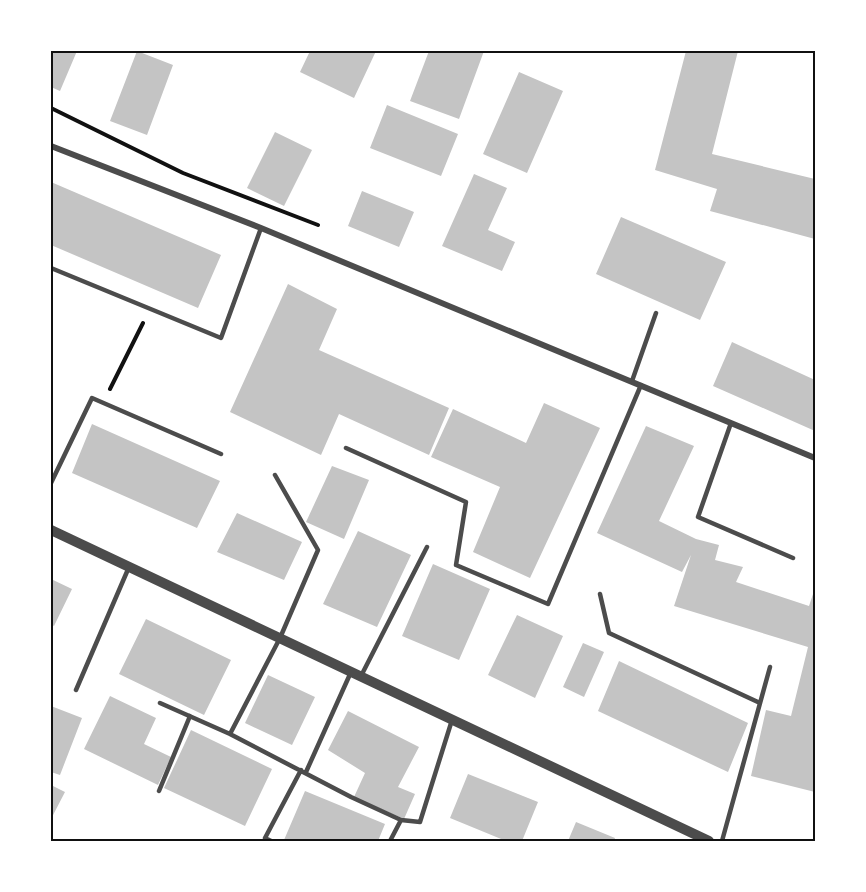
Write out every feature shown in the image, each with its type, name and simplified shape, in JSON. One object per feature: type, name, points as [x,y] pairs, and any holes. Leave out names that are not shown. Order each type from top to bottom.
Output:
[{"type":"street","points":[[51,146],[261,228],[815,458]]},
{"type":"street","points":[[51,530],[710,841]]},
{"type":"lane","points":[[51,268],[221,338],[261,228]]},
{"type":"lane","points":[[632,381],[656,313]]},
{"type":"lane","points":[[346,448],[466,502],[456,565],[548,604],[641,385]]},
{"type":"lane","points":[[51,483],[92,398],[221,454]]},
{"type":"lane","points":[[731,423],[698,517],[793,558]]},
{"type":"lane","points":[[230,734],[280,638],[318,550],[276,475]]},
{"type":"lane","points":[[271,841],[265,838],[427,547]]},
{"type":"lane","points":[[76,690],[129,567]]},
{"type":"lane","points":[[600,594],[609,633],[760,703]]},
{"type":"lane","points":[[722,841],[770,667]]},
{"type":"lane","points":[[160,703],[230,734],[351,797],[401,820],[420,822],[452,720]]},
{"type":"lane","points":[[159,791],[190,716]]},
{"type":"lane","points":[[390,841],[401,820]]},
{"type":"path","points":[[51,108],[183,173],[318,225]]},
{"type":"path","points":[[103,402],[150,309]]},
{"type":"building","points":[[51,51],[77,51],[60,91],[51,87]]},
{"type":"building","points":[[137,51],[173,65],[147,135],[110,121]]},
{"type":"building","points":[[310,51],[376,51],[354,98],[300,72]]},
{"type":"building","points":[[429,51],[484,51],[459,119],[410,101]]},
{"type":"building","points":[[686,51],[738,51],[712,154],[815,179],[815,239],[710,211],[717,189],[655,170]]},
{"type":"building","points":[[519,72],[563,91],[527,173],[483,154]]},
{"type":"building","points":[[387,105],[458,134],[441,176],[370,148]]},
{"type":"building","points":[[275,132],[312,150],[284,206],[247,188]]},
{"type":"building","points":[[474,174],[507,188],[488,230],[515,242],[502,271],[442,246]]},
{"type":"building","points":[[51,182],[221,255],[198,308],[51,245]]},
{"type":"building","points":[[362,191],[414,212],[399,247],[348,226]]},
{"type":"building","points":[[621,217],[726,262],[700,320],[596,274]]},
{"type":"building","points":[[288,284],[337,309],[319,350],[449,408],[429,455],[339,414],[321,455],[230,412]]},
{"type":"building","points":[[732,342],[815,380],[815,431],[713,386]]},
{"type":"building","points":[[544,403],[600,428],[530,578],[473,552],[500,487],[431,457],[453,409],[526,443]]},
{"type":"building","points":[[92,424],[220,481],[197,528],[72,473]]},
{"type":"building","points":[[646,426],[694,446],[659,521],[696,539],[719,545],[715,560],[743,567],[736,582],[809,606],[815,588],[815,792],[751,776],[766,710],[791,716],[808,647],[674,606],[691,555],[682,572],[597,533]]},
{"type":"building","points":[[332,466],[369,480],[344,539],[306,522]]},
{"type":"building","points":[[237,513],[302,542],[284,580],[217,552]]},
{"type":"building","points":[[358,531],[411,555],[377,627],[323,604]]},
{"type":"building","points":[[433,564],[490,589],[459,660],[402,636]]},
{"type":"building","points":[[51,579],[72,589],[54,626],[51,624]]},
{"type":"building","points":[[517,615],[563,636],[535,698],[488,675]]},
{"type":"building","points":[[146,619],[231,660],[204,715],[119,674]]},
{"type":"building","points":[[583,643],[604,652],[584,697],[563,687]]},
{"type":"building","points":[[619,661],[748,723],[728,772],[598,711]]},
{"type":"building","points":[[268,675],[315,697],[292,745],[245,723]]},
{"type":"building","points":[[110,696],[156,718],[144,744],[171,757],[158,785],[84,749]]},
{"type":"building","points":[[51,706],[82,718],[60,775],[51,772]]},
{"type":"building","points":[[348,711],[419,747],[398,787],[415,794],[404,819],[354,797],[365,773],[328,750]]},
{"type":"building","points":[[191,730],[272,769],[245,826],[164,788]]},
{"type":"building","points":[[468,774],[538,802],[522,841],[506,841],[450,818]]},
{"type":"building","points":[[51,785],[65,792],[51,819]]},
{"type":"building","points":[[305,791],[385,824],[378,841],[284,840]]},
{"type":"building","points":[[576,822],[615,838],[614,841],[568,841]]}]
